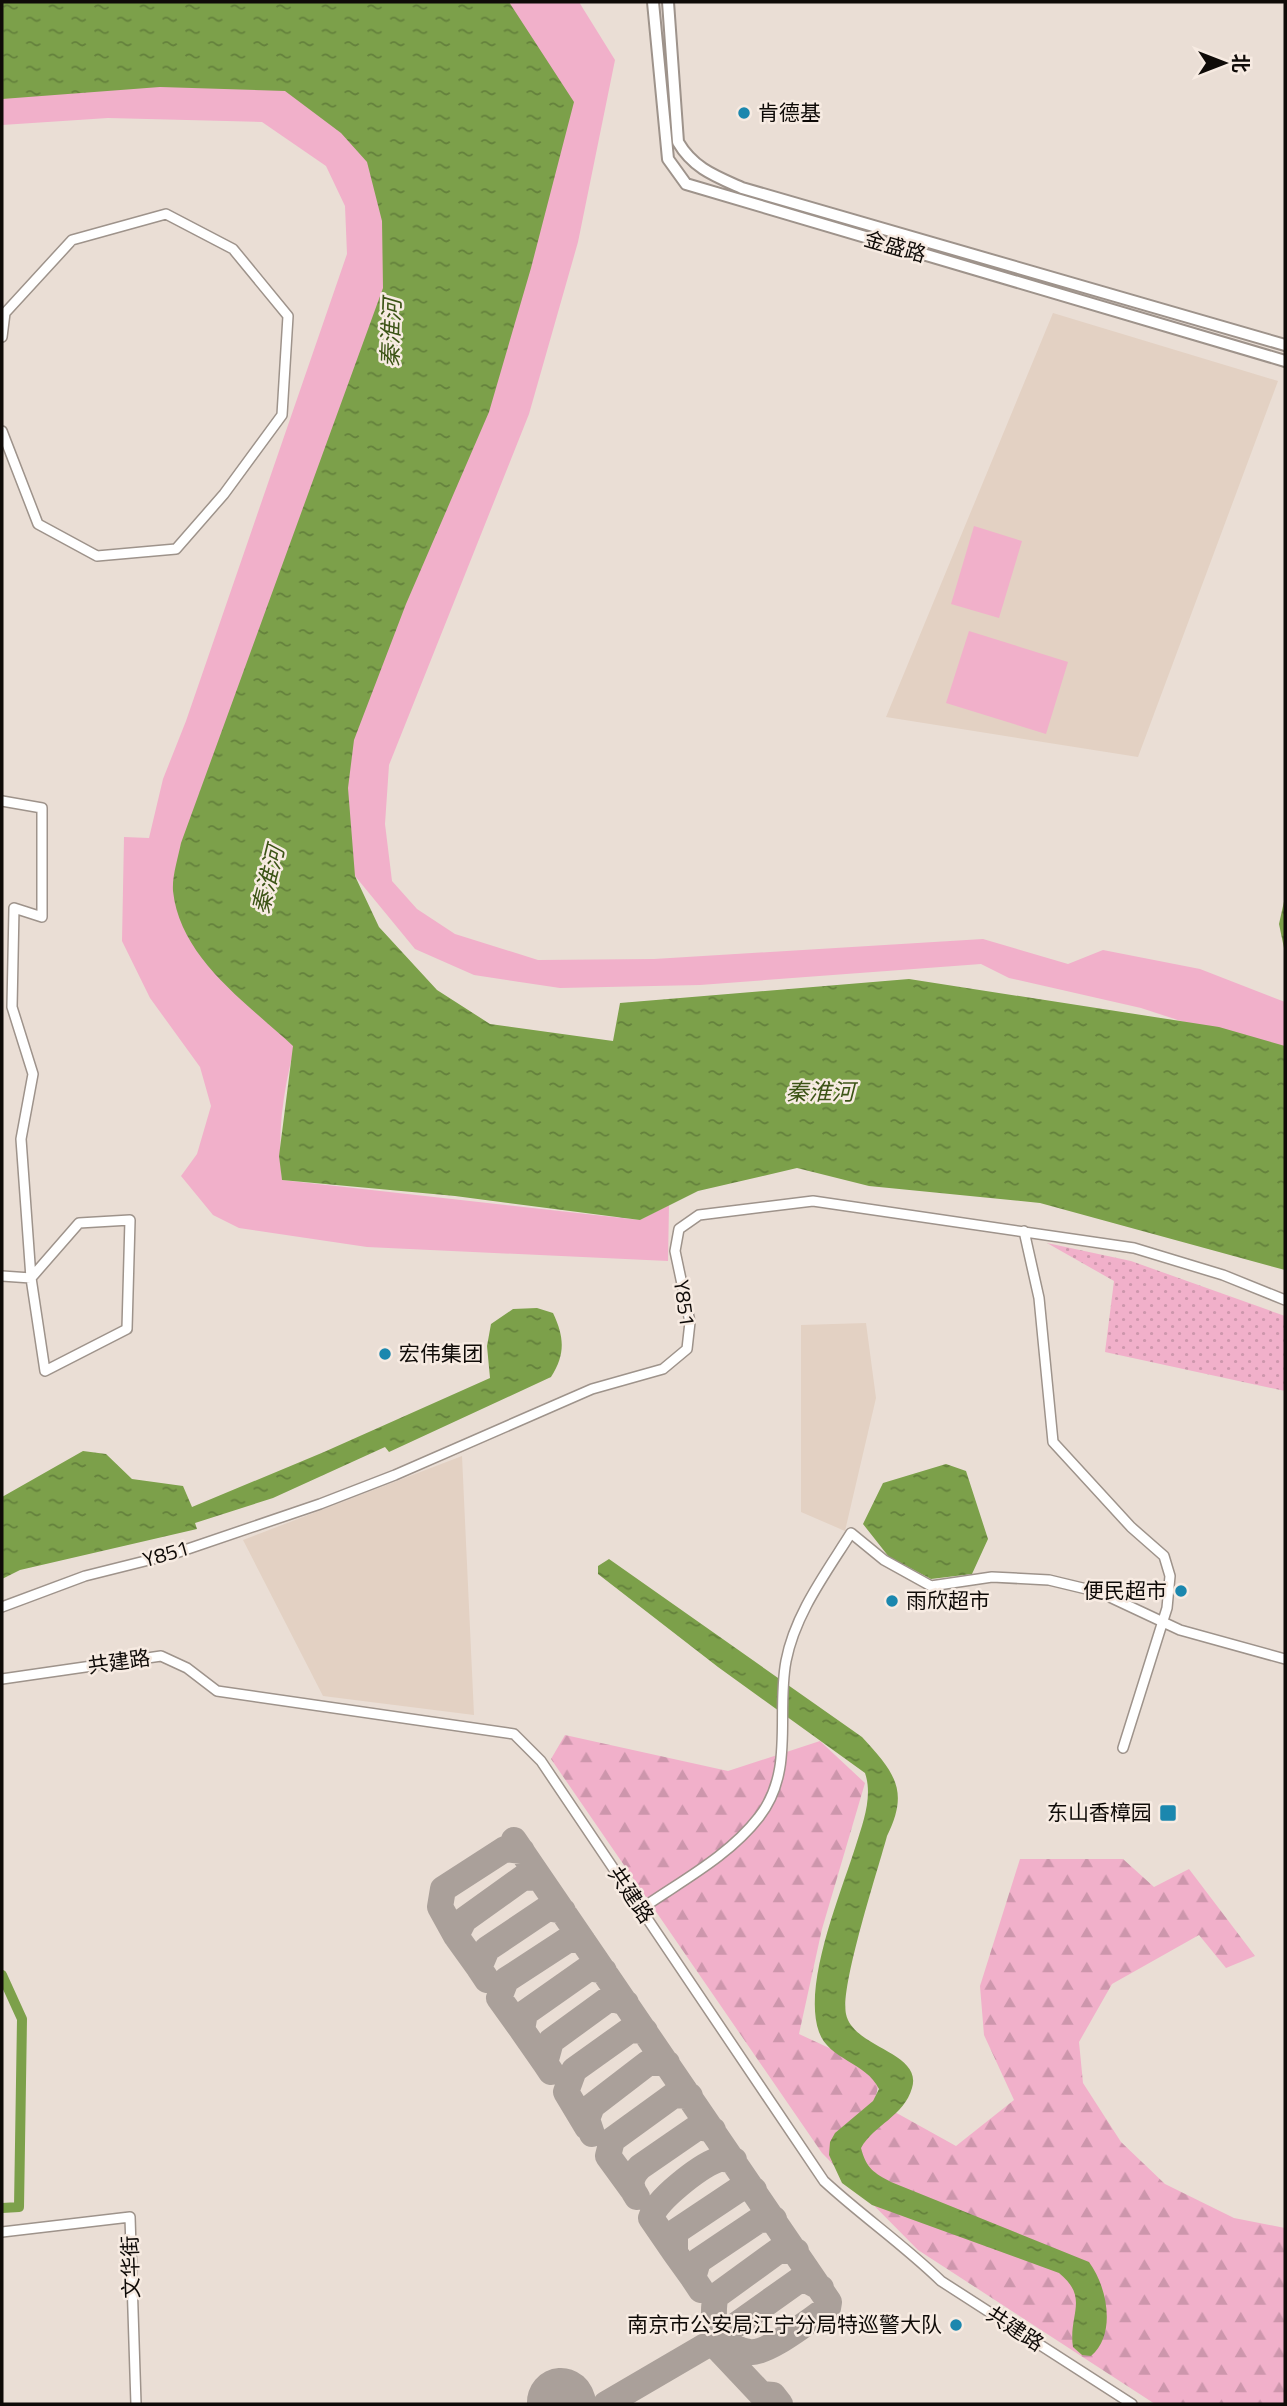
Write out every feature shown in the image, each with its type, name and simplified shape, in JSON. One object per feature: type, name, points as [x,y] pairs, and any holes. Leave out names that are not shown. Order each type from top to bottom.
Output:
[{"type":"street","name":"金盛路","points":[[653,2],[668,159],[686,184],[1285,361]]},
{"type":"street","name":"金盛路","points":[[668,2],[678,142],[688,159],[702,170],[742,188],[1285,345]]},
{"type":"street","points":[[2,337],[5,313],[72,240],[166,214],[233,249],[288,316],[282,415],[224,494],[176,550],[97,556],[37,524],[2,430]]},
{"type":"street","points":[[2,801],[42,808],[42,917],[15,908],[12,1007],[33,1074],[22,1139],[31,1278],[44,1371],[127,1329],[130,1220],[79,1223],[31,1278]]},
{"type":"street","name":"Y851","points":[[2,1607],[85,1576],[173,1554],[320,1504],[395,1475],[593,1389],[663,1369],[687,1349],[690,1322],[675,1251],[679,1230],[699,1215],[813,1201],[1024,1231],[1134,1248],[1223,1275],[1285,1300]]},
{"type":"street","points":[[1024,1231],[1039,1298],[1053,1442],[1131,1527],[1164,1556],[1170,1576],[1163,1622],[1123,1748]]},
{"type":"street","points":[[2,1276],[31,1278]]},
{"type":"street","points":[[640,1909],[729,1849],[761,1816],[783,1759],[786,1664],[793,1635],[812,1595],[851,1533],[884,1560],[931,1586],[992,1577],[1049,1580],[1099,1592],[1180,1630],[1285,1659]]},
{"type":"street","name":"共建路","points":[[2,1679],[161,1656],[187,1668],[217,1691],[514,1734],[541,1761],[824,2181],[860,2215],[917,2258],[940,2281],[1132,2404]]},
{"type":"street","name":"文华街","points":[[2,2232],[130,2217],[136,2404]]},
{"type":"shaded area","points":[[1053,313],[1278,381],[1138,757],[886,717]]},
{"type":"shaded area","points":[[866,1323],[876,1398],[845,1531],[801,1512],[801,1325]]},
{"type":"shaded area","points":[[462,1456],[474,1715],[323,1696],[243,1540]]},
{"type":"green space","points":[[2,2],[579,2],[615,60],[578,242],[529,414],[389,765],[385,824],[392,881],[417,909],[455,934],[538,960],[654,959],[983,939],[1068,964],[1103,950],[1200,969],[1285,1002],[1285,1055],[1141,1008],[1009,978],[981,964],[700,985],[560,988],[474,975],[415,949],[355,876],[313,987],[291,1063],[283,1102],[280,1141],[282,1180],[640,1220],[669,1205],[668,1261],[367,1247],[239,1228],[213,1215],[181,1176],[197,1154],[211,1106],[200,1067],[150,998],[122,941],[124,837],[149,838],[163,779],[186,721],[347,254],[345,206],[326,166],[262,122],[108,118],[2,125]]},
{"type":"green space","points":[[974,526],[1022,541],[999,618],[951,604]]},
{"type":"green space","points":[[969,631],[1068,662],[1046,734],[946,703]]},
{"type":"green space","points":[[1047,1243],[1131,1261],[1285,1316],[1285,1391],[1105,1352],[1114,1281]]},
{"type":"green space","name":"东山香樟园","points":[[565,1735],[728,1771],[820,1741],[865,1783],[822,1929],[799,2034],[881,2072],[875,2101],[956,2146],[1014,2100],[984,2035],[980,1986],[1020,1859],[1123,1859],[1154,1887],[1189,1869],[1255,1956],[1226,1968],[1199,1935],[1112,1984],[1079,2042],[1083,2083],[1121,2142],[1165,2184],[1234,2218],[1285,2228],[1285,2404],[1155,2404],[918,2250],[822,2153],[551,1759]]},
{"type":"water","name":"秦淮河","points":[[2,2],[509,2],[574,102],[531,268],[489,412],[406,604],[354,740],[348,788],[355,876],[379,927],[437,990],[490,1024],[613,1041],[620,1003],[909,979],[1219,1027],[1285,1046],[1285,1270],[1040,1203],[869,1186],[797,1168],[698,1191],[640,1220],[455,1196],[282,1180],[279,1156],[293,1046],[218,978],[202,958],[178,915],[173,879],[181,843],[383,288],[382,221],[367,162],[341,133],[285,91],[160,87],[2,99]]},
{"type":"water","points":[[1285,897],[1285,953],[1279,924]]},
{"type":"water","points":[[537,1308],[553,1313],[561,1337],[559,1361],[551,1377],[389,1452],[385,1447],[273,1498],[195,1523],[197,1529],[20,1570],[2,1579],[2,1497],[83,1451],[106,1454],[132,1479],[183,1486],[192,1507],[490,1378],[487,1346],[491,1324],[513,1309]]},
{"type":"water","points":[[946,1464],[966,1471],[988,1539],[972,1574],[931,1579],[889,1557],[863,1524],[883,1483]]},
{"type":"water","points":[[609,1559],[862,1737],[890,1772],[898,1794],[897,1806],[854,1954],[846,2014],[851,2025],[861,2035],[898,2058],[913,2076],[908,2098],[867,2140],[861,2148],[863,2155],[872,2169],[891,2182],[1089,2262],[1101,2284],[1107,2323],[1099,2347],[1091,2356],[1082,2355],[1073,2347],[1076,2299],[1074,2291],[1059,2273],[872,2205],[842,2183],[829,2155],[830,2142],[835,2133],[873,2101],[879,2089],[866,2073],[831,2049],[824,2041],[819,2032],[815,2012],[816,1990],[819,1965],[833,1913],[864,1819],[868,1800],[865,1773],[718,1667],[598,1574],[598,1566]]},
{"type":"waterway","points":[[2,1975],[22,2019],[19,2207],[2,2208]]},
{"type":"taxiway","points":[[514,1840],[829,2302],[828,2308],[767,2348],[749,2352],[724,2343],[712,2342],[606,2404]]},
{"type":"taxiway","points":[[456,1936],[440,1907],[443,1889],[505,1849],[522,1851]]},
{"type":"taxiway","points":[[479,1968],[456,1936],[464,1920],[524,1877],[540,1878]]},
{"type":"taxiway","points":[[487,1980],[479,1968],[487,1949],[548,1908],[563,1911]]},
{"type":"taxiway","points":[[522,2030],[499,1998],[506,1980],[569,1939],[583,1941]]},
{"type":"taxiway","points":[[545,2063],[522,2030],[525,2013],[589,1968],[604,1971]]},
{"type":"taxiway","points":[[551,2072],[545,2063],[551,2041],[610,1998],[626,2003]]},
{"type":"taxiway","points":[[587,2127],[566,2092],[574,2070],[630,2030],[645,2031]]},
{"type":"taxiway","points":[[592,2134],[587,2119],[592,2106],[648,2063],[667,2063]]},
{"type":"taxiway","points":[[632,2189],[608,2156],[612,2140],[674,2095],[690,2096]]},
{"type":"taxiway","points":[[637,2197],[632,2182],[640,2167],[698,2127],[713,2130]]},
{"type":"taxiway","points":[[675,2253],[651,2218],[655,2211],[669,2194],[700,2169],[719,2159],[734,2160]]},
{"type":"taxiway","points":[[693,2278],[675,2253],[675,2232],[738,2190],[746,2187],[754,2190]]},
{"type":"taxiway","points":[[701,2290],[693,2278],[698,2261],[759,2220],[774,2219]]},
{"type":"taxiway","points":[[712,2342],[716,2296],[778,2251],[796,2251]]},
{"type":"taxiway","points":[[712,2342],[798,2281],[808,2281],[821,2288]]},
{"type":"taxiway","points":[[712,2342],[761,2394],[773,2395],[780,2404]]},
{"type":"place","name":"肯德基","points":[[744,113]]},
{"type":"place","name":"宏伟集团","points":[[385,1354]]},
{"type":"place","name":"便民超市","points":[[1181,1591]]},
{"type":"place","name":"雨欣超市","points":[[892,1601]]},
{"type":"place","name":"东山香樟园","points":[[1168,1813]]},
{"type":"place","name":"南京市公安局江宁分局特巡警大队","points":[[956,2325]]}]
